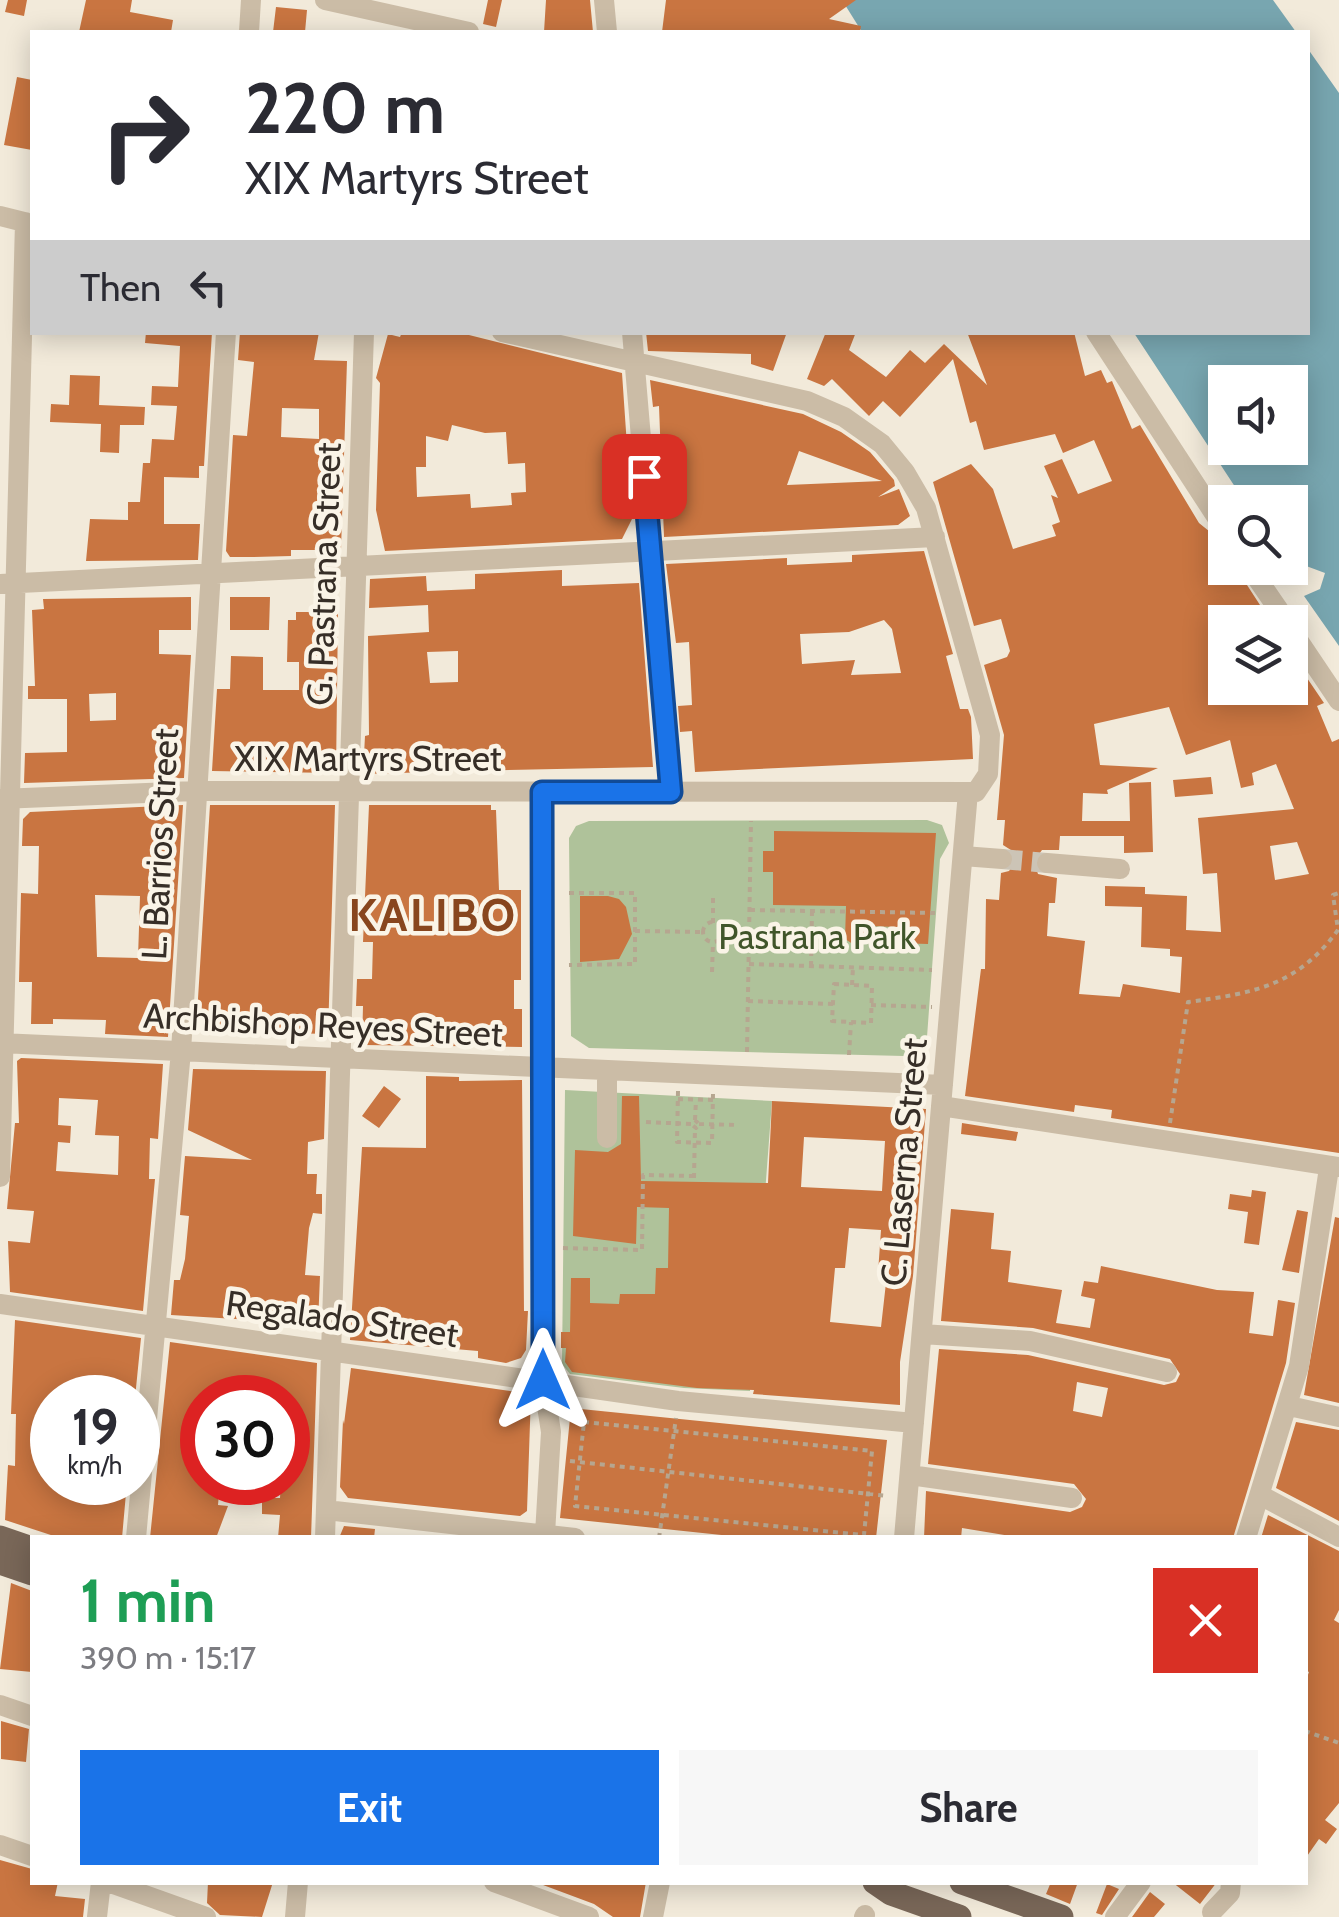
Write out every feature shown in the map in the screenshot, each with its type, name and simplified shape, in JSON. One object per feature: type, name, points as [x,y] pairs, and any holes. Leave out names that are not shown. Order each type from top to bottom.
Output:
[{"type":"main road","points":[[0,1538],[30,1548]]},
{"type":"main road","points":[[0,1562],[30,1573]]},
{"type":"main road","points":[[970,1885],[1061,1917]]},
{"type":"main road","points":[[883,1888],[959,1917]]},
{"type":"street","points":[[248,30],[251,0]]},
{"type":"street","points":[[325,0],[460,30]]},
{"type":"street","points":[[604,0],[607,30]]},
{"type":"street","points":[[0,216],[29,223],[7,583],[0,1177]]},
{"type":"street","name":"L. Barrios Street","points":[[136,1535],[181,1051],[226,335]]},
{"type":"street","name":"G. Pastrana Street","points":[[325,1535],[364,335]]},
{"type":"street","name":"C. Laserna Street","points":[[515,335],[807,402],[844,417],[898,462],[920,495],[935,536],[990,734],[988,774],[972,792],[963,856],[904,1535]]},
{"type":"street","points":[[632,335],[671,792]]},
{"type":"street","points":[[1098,335],[1208,504]]},
{"type":"street","points":[[7,583],[935,536]]},
{"type":"street","points":[[1308,655],[1339,702]]},
{"type":"street","name":"XIX Martyrs Street","points":[[4,799],[195,791],[972,792]]},
{"type":"street","points":[[542,792],[543,1380],[550,1413],[551,1459],[546,1534]]},
{"type":"street","points":[[963,856],[1002,859]]},
{"type":"street","points":[[1048,863],[1120,869]]},
{"type":"street","name":"Archbishop Reyes Street","points":[[2,1043],[608,1070],[942,1096],[1167,1142],[1334,1167]]},
{"type":"street","points":[[607,1138],[608,1070]]},
{"type":"street","points":[[1247,1535],[1289,1406],[1334,1167]]},
{"type":"street","name":"Regalado Street","points":[[0,1304],[678,1401],[914,1423]]},
{"type":"street","points":[[922,1334],[1030,1341],[1167,1372]]},
{"type":"street","points":[[1289,1406],[1339,1417]]},
{"type":"street","points":[[910,1476],[1072,1498]]},
{"type":"street","points":[[1260,1495],[1339,1538]]},
{"type":"street","points":[[326,1510],[553,1535]]},
{"type":"street","points":[[0,1705],[30,1715]]},
{"type":"street","points":[[0,1845],[30,1855]]},
{"type":"street","points":[[98,1917],[103,1885]]},
{"type":"street","points":[[113,1885],[206,1917]]},
{"type":"street","points":[[295,1917],[298,1885]]},
{"type":"street","points":[[502,1885],[589,1917]]},
{"type":"street","points":[[653,1917],[659,1885]]},
{"type":"street","points":[[1115,1917],[1138,1885]]},
{"type":"street","points":[[1212,1912],[1230,1893],[1231,1885]]},
{"type":"path","points":[[748,1052],[751,820]]},
{"type":"path","points":[[569,893],[635,893],[635,964],[569,965]]},
{"type":"path","points":[[1167,1142],[1188,1002],[1271,987],[1316,960],[1338,930],[1333,896],[1339,893]]},
{"type":"path","points":[[713,894],[713,923]]},
{"type":"path","points":[[750,910],[936,914]]},
{"type":"path","points":[[810,966],[812,911]]},
{"type":"path","points":[[704,923],[713,923],[722,923],[722,941],[704,941],[704,923]]},
{"type":"path","points":[[635,931],[703,932]]},
{"type":"path","points":[[722,932],[750,933]]},
{"type":"path","points":[[712,972],[713,941]]},
{"type":"path","points":[[749,964],[932,970]]},
{"type":"path","points":[[852,985],[853,967]]},
{"type":"path","points":[[834,984],[852,985],[872,986],[870,1023],[832,1021],[834,984]]},
{"type":"path","points":[[748,1001],[833,1004]]},
{"type":"path","points":[[872,1005],[950,1007]]},
{"type":"path","points":[[849,1054],[851,1022]]},
{"type":"path","points":[[678,1099],[696,1100],[713,1100],[712,1143],[676,1142],[678,1099]]},
{"type":"path","points":[[543,1247],[642,1250],[643,1175],[694,1177],[696,1100]]},
{"type":"path","points":[[646,1122],[739,1126]]},
{"type":"path","points":[[660,1535],[678,1401]]},
{"type":"path","points":[[584,1422],[872,1452],[864,1535],[575,1506],[580,1462],[584,1422]]},
{"type":"path","points":[[551,1459],[908,1498]]},
{"type":"path","points":[[1308,1732],[1339,1743]]},
{"type":"green space","name":"Pastrana Park","points":[[927,820],[942,825],[949,843],[940,859],[927,1037],[918,1053],[904,1056],[589,1048],[571,1036],[569,838],[576,826],[589,821]]},
{"type":"green space","points":[[565,1090],[772,1101],[750,1391],[684,1388],[570,1374],[562,1364]]},
{"type":"water","points":[[842,0],[1273,0],[1295,30],[861,30]]},
{"type":"water","points":[[1310,52],[1339,93],[1339,646],[1304,596],[1320,589],[1325,573],[1308,567],[1308,485],[1234,485],[1221,465],[1308,465],[1308,365],[1208,365],[1208,446],[1135,335],[1310,335]]},
{"type":"building","points":[[8,0],[27,0],[24,16],[5,12]]},
{"type":"building","points":[[86,0],[132,0],[130,12],[173,20],[171,30],[79,30]]},
{"type":"building","points":[[488,0],[502,0],[496,27],[483,24]]},
{"type":"building","points":[[546,0],[590,0],[593,30],[544,30]]},
{"type":"building","points":[[666,0],[856,0],[829,19],[861,26],[860,30],[662,30]]},
{"type":"building","points":[[276,7],[307,10],[305,30],[273,30]]},
{"type":"building","points":[[17,77],[30,80],[30,150],[4,145]]},
{"type":"building","points":[[146,335],[212,335],[204,466],[199,466],[199,478],[164,477],[164,524],[200,524],[198,560],[86,561],[90,519],[128,520],[128,502],[140,502],[143,463],[150,463],[152,439],[174,440],[177,406],[151,405],[152,386],[178,387],[180,346],[145,343]]},
{"type":"building","points":[[240,335],[318,335],[314,360],[347,361],[341,550],[291,550],[291,556],[254,557],[230,557],[226,551],[233,435],[247,436],[254,362],[238,360]],"holes":[[[282,408],[319,409],[319,439],[281,437]]]},
{"type":"building","points":[[388,335],[469,335],[622,373],[632,519],[622,539],[385,551],[376,510],[380,383],[376,378]],"holes":[[[452,425],[485,433],[506,432],[508,464],[525,463],[526,492],[511,493],[512,505],[471,508],[470,494],[417,497],[416,467],[426,467],[426,436],[448,441]]]},
{"type":"building","points":[[646,335],[786,335],[773,371],[751,364],[751,354],[648,351]]},
{"type":"building","points":[[825,335],[855,335],[849,350],[886,377],[910,350],[925,363],[944,344],[987,385],[968,335],[1075,335],[1085,376],[1101,370],[1107,383],[1112,381],[1132,429],[1140,425],[1199,523],[1208,530],[1208,585],[1247,585],[1260,605],[1208,605],[1208,705],[1308,705],[1308,679],[1324,703],[1317,706],[1332,742],[1339,739],[1339,1153],[1111,1118],[1112,1110],[1075,1105],[1074,1112],[965,1096],[981,969],[985,969],[986,899],[999,900],[1001,873],[1009,871],[1016,861],[1014,852],[1003,845],[1005,820],[997,820],[1004,735],[984,665],[1007,657],[1010,651],[1001,619],[974,626],[933,482],[971,464],[993,489],[1013,549],[1056,536],[1052,525],[1060,522],[1051,495],[1058,498],[1044,466],[1062,459],[1078,494],[1112,481],[1094,440],[1063,453],[1055,434],[984,450],[976,421],[970,423],[953,359],[900,417],[883,401],[869,416],[832,379],[824,386],[807,379]],"holes":[[[1169,707],[1186,755],[1230,740],[1241,788],[1254,785],[1252,773],[1276,764],[1294,809],[1198,818],[1203,874],[1217,873],[1221,932],[1186,930],[1187,896],[1145,894],[1145,887],[1105,886],[1105,906],[1142,907],[1141,947],[1170,949],[1170,956],[1182,957],[1180,993],[1123,984],[1120,997],[1079,994],[1085,941],[1047,936],[1049,903],[1055,903],[1057,878],[1038,874],[1034,861],[1042,850],[1059,850],[1060,836],[1124,836],[1124,853],[1153,852],[1151,782],[1129,783],[1130,821],[1082,821],[1083,793],[1108,794],[1107,790],[1158,768],[1100,765],[1094,724]],[[1297,842],[1309,874],[1275,880],[1270,846]]]},
{"type":"building","points":[[70,375],[100,376],[99,405],[145,407],[144,425],[120,425],[119,453],[100,452],[101,424],[50,422],[51,404],[69,405]]},
{"type":"building","points":[[650,380],[803,414],[841,432],[870,452],[894,480],[895,486],[878,497],[899,489],[910,516],[898,525],[664,537],[659,406],[653,407]],"holes":[[[799,451],[882,481],[787,485]]]},
{"type":"building","points":[[924,551],[953,654],[946,656],[960,709],[968,709],[971,717],[973,759],[695,772],[692,731],[680,732],[678,706],[692,705],[689,642],[676,643],[666,564],[787,558],[787,565],[852,562],[852,555]],"holes":[[[884,620],[892,629],[901,673],[851,675],[855,660],[802,664],[800,634],[849,632]]]},
{"type":"building","points":[[562,570],[562,586],[639,583],[653,767],[460,771],[460,761],[432,762],[432,772],[363,774],[365,736],[369,735],[368,636],[429,632],[428,605],[369,608],[370,579],[426,576],[427,591],[475,589],[475,574]],"holes":[[[458,651],[458,682],[430,683],[427,652]]]},
{"type":"building","points":[[191,597],[191,630],[159,630],[159,654],[191,655],[184,778],[24,783],[25,753],[67,752],[67,699],[28,699],[28,686],[35,686],[32,610],[44,609],[43,599]],"holes":[[[116,693],[116,720],[90,721],[89,694]]]},
{"type":"building","points":[[230,597],[270,597],[269,630],[230,630]]},
{"type":"building","points":[[296,612],[338,612],[336,773],[212,771],[217,689],[230,689],[231,656],[263,657],[263,690],[299,690],[299,662],[287,662],[288,620],[296,620]]},
{"type":"building","points":[[1211,777],[1213,794],[1175,797],[1173,780]]},
{"type":"building","points":[[183,805],[168,1037],[105,1034],[106,1020],[53,1019],[53,1024],[31,1024],[32,982],[19,982],[21,893],[38,894],[39,846],[22,846],[23,819],[30,812]],"holes":[[[95,895],[140,896],[138,958],[97,957]]]},
{"type":"building","points":[[210,805],[335,805],[328,1034],[196,1031]]},
{"type":"building","points":[[369,805],[491,805],[491,810],[496,810],[499,890],[521,890],[521,980],[514,980],[514,1009],[522,1009],[522,1047],[362,1045],[363,1006],[356,1006],[357,979],[372,979],[373,942],[363,942]]},
{"type":"building","points":[[774,831],[936,833],[928,944],[896,943],[897,927],[868,926],[867,939],[856,946],[845,939],[846,906],[773,905],[773,872],[763,872],[763,851],[774,851]]},
{"type":"building","points":[[580,896],[608,896],[619,899],[626,907],[632,934],[619,959],[580,962]]},
{"type":"building","points":[[21,1058],[163,1064],[158,1139],[150,1138],[149,1179],[155,1179],[143,1311],[10,1292],[8,1241],[30,1243],[34,1211],[7,1209],[15,1123],[19,1123],[17,1061]],"holes":[[[59,1098],[98,1100],[95,1135],[119,1136],[118,1175],[56,1171],[58,1142],[70,1143],[71,1126],[58,1125]]]},
{"type":"building","points":[[193,1069],[326,1071],[324,1139],[308,1142],[307,1174],[317,1174],[316,1194],[322,1194],[322,1214],[313,1213],[309,1228],[305,1275],[320,1276],[318,1324],[171,1315],[174,1280],[180,1280],[185,1259],[189,1216],[180,1215],[185,1156],[252,1160],[188,1130]]},
{"type":"building","points":[[426,1076],[459,1077],[459,1081],[522,1080],[526,1350],[521,1358],[506,1363],[478,1358],[478,1351],[350,1340],[362,1147],[426,1148]]},
{"type":"building","points":[[384,1086],[401,1099],[379,1128],[362,1116]]},
{"type":"building","points":[[622,1096],[639,1096],[641,1181],[768,1183],[772,1101],[926,1109],[913,1276],[900,1362],[900,1405],[753,1394],[754,1390],[697,1388],[572,1372],[565,1362],[566,1348],[561,1348],[561,1332],[570,1332],[571,1278],[590,1278],[590,1303],[619,1304],[620,1294],[655,1294],[656,1268],[668,1268],[669,1208],[637,1207],[636,1244],[573,1236],[575,1150],[608,1152],[621,1144]],"holes":[[[804,1137],[885,1141],[882,1191],[801,1187]],[[849,1228],[881,1230],[878,1273],[887,1274],[881,1327],[830,1322],[835,1268],[845,1268]]]},
{"type":"building","points":[[962,1123],[1018,1132],[1016,1141],[961,1134]]},
{"type":"building","points":[[1252,1190],[1266,1192],[1259,1245],[1244,1243],[1248,1212],[1228,1209],[1230,1194],[1251,1197]]},
{"type":"building","points":[[951,1209],[994,1213],[991,1249],[1011,1251],[1008,1282],[1062,1290],[1056,1323],[1090,1328],[1095,1299],[1081,1296],[1084,1281],[1098,1283],[1101,1266],[1217,1290],[1254,1292],[1249,1333],[1273,1336],[1278,1300],[1295,1303],[1286,1363],[1234,1535],[1004,1535],[962,1528],[961,1535],[924,1535],[926,1491],[1070,1512],[1082,1507],[1086,1499],[1074,1484],[928,1464],[939,1349],[1028,1355],[1164,1385],[1176,1382],[1180,1374],[1170,1359],[1033,1328],[941,1321]],"holes":[[[1077,1382],[1108,1388],[1102,1417],[1073,1411]]]},
{"type":"building","points":[[1297,1210],[1308,1212],[1299,1273],[1282,1270]]},
{"type":"building","points":[[1335,1217],[1339,1218],[1339,1403],[1304,1395]]},
{"type":"building","points":[[15,1320],[141,1338],[137,1375],[30,1375],[30,1505],[125,1505],[122,1535],[51,1535],[5,1520],[8,1465],[15,1466],[16,1414],[11,1414]]},
{"type":"building","points":[[170,1342],[317,1363],[311,1535],[278,1535],[280,1515],[262,1514],[262,1505],[310,1505],[310,1375],[180,1375],[180,1505],[228,1506],[217,1535],[150,1535],[153,1505],[160,1505],[160,1440]]},
{"type":"building","points":[[351,1368],[531,1394],[527,1511],[520,1516],[348,1498],[340,1487],[343,1420],[344,1424]]},
{"type":"building","points":[[571,1408],[887,1440],[876,1535],[722,1535],[560,1518]]},
{"type":"building","points":[[1296,1422],[1339,1430],[1339,1521],[1276,1488]]},
{"type":"building","points":[[1268,1515],[1307,1535],[1262,1535]]},
{"type":"building","points":[[344,1526],[375,1529],[374,1535],[340,1535]]},
{"type":"building","points":[[1308,1535],[1339,1551],[1339,1610],[1334,1620],[1339,1623],[1339,1803],[1325,1820],[1337,1829],[1326,1844],[1319,1839],[1308,1855],[1308,1675]]},
{"type":"building","points":[[11,1583],[30,1590],[30,1672],[0,1669]]},
{"type":"building","points":[[1,1721],[29,1729],[26,1762],[1,1759]]},
{"type":"building","points":[[0,1860],[30,1868],[30,1885],[57,1885],[55,1896],[85,1899],[83,1917],[0,1917]]},
{"type":"building","points":[[208,1885],[272,1885],[262,1917],[220,1915],[207,1903]]},
{"type":"building","points":[[543,1885],[645,1885],[640,1917],[613,1917],[594,1904]]},
{"type":"building","points":[[1050,1885],[1077,1885],[1070,1904],[1046,1894]]},
{"type":"building","points":[[1107,1885],[1119,1889],[1102,1915],[1096,1913]]},
{"type":"building","points":[[1176,1885],[1215,1885],[1200,1904]]},
{"type":"building","points":[[1150,1892],[1165,1904],[1154,1917],[1132,1917]]},
{"type":"tunnel","points":[[1002,859],[1047,863]]},
{"type":"district","name":"KALIBO","points":[[433,915]]},
{"type":"route","points":[[543,1380],[542,792],[671,792],[644,476]]}]
